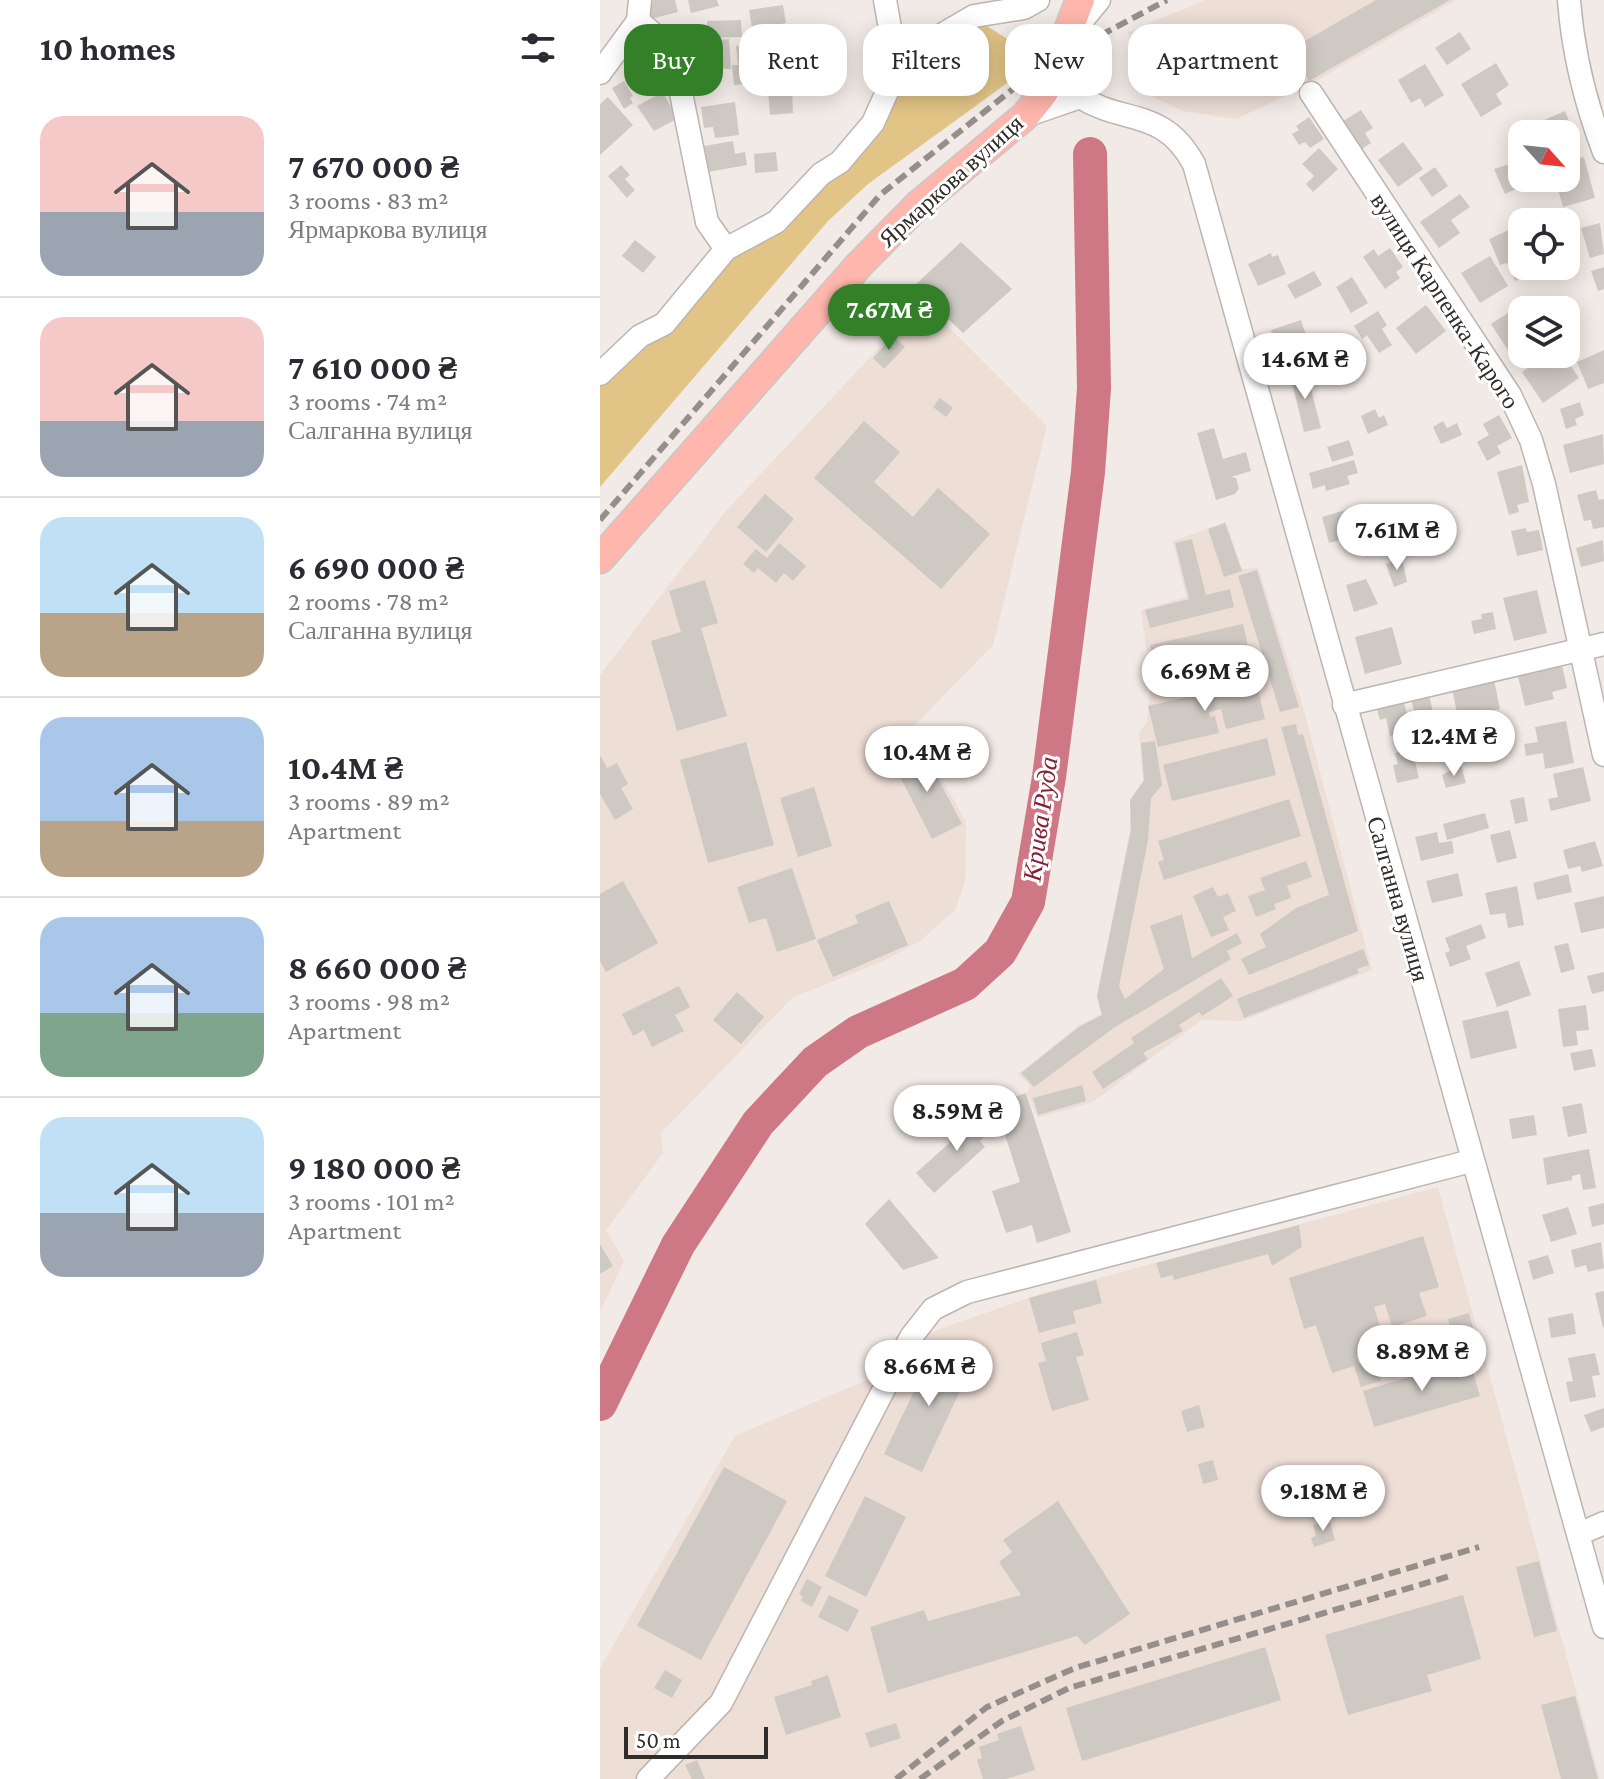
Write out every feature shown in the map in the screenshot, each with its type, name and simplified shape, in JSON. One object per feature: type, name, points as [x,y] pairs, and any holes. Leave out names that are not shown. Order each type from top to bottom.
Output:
[{"type":"main road","name":"Ярмаркова вулиця","points":[[1070,24],[1080,0]]},
{"type":"main road","name":"Ярмаркова вулиця","points":[[600,559],[859,265],[918,205],[1025,116],[1041,96]]},
{"type":"street","points":[[885,0],[889,24]]},
{"type":"street","points":[[960,24],[992,6],[1024,8],[1038,0]]},
{"type":"street","points":[[1081,24],[1099,0]]},
{"type":"street","points":[[1569,0],[1571,38],[1585,102],[1604,152]]},
{"type":"street","points":[[600,73],[639,10],[667,52],[680,88],[707,222],[726,249]]},
{"type":"street","name":"вулиця Карпенка-Карого","points":[[1311,93],[1515,406],[1531,440],[1544,484],[1578,651],[1604,755]]},
{"type":"street","points":[[600,374],[640,336],[664,324],[726,249],[776,222],[821,174],[840,162],[873,123],[885,96]]},
{"type":"street","points":[[1025,116],[1080,97]]},
{"type":"street","name":"Салганна вулиця","points":[[1080,97],[1158,126],[1184,145],[1194,164],[1604,1627]]},
{"type":"street","points":[[1344,705],[1604,644]]},
{"type":"street","points":[[648,1779],[721,1703],[911,1337],[933,1309],[967,1292],[1471,1161]]},
{"type":"street","points":[[1579,1534],[1604,1523]]},
{"type":"shaded area","points":[[1206,0],[1456,0],[1306,86],[1306,24],[1148,24]]},
{"type":"shaded area","points":[[976,19],[984,24],[967,24]]},
{"type":"shaded area","points":[[989,27],[1005,37],[1005,85],[868,184],[828,221],[600,487],[600,379],[728,253],[822,178],[880,96],[989,96]]},
{"type":"shaded area","points":[[1151,96],[1285,96],[1236,119],[1183,111]]},
{"type":"shaded area","points":[[923,301],[1047,426],[993,645],[913,727],[966,822],[965,882],[955,910],[920,941],[883,961],[792,998],[661,1133],[663,1153],[606,1230],[624,1261],[600,1312],[600,675],[725,512]]},
{"type":"shaded area","points":[[1226,522],[1242,569],[1258,568],[1302,703],[1372,970],[1242,1021],[1202,1020],[1093,1102],[1038,1118],[1027,1094],[1030,1086],[1018,1074],[1078,1026],[1101,1014],[1097,996],[1130,830],[1130,800],[1143,780],[1139,733],[1147,722],[1151,682],[1141,610],[1186,597],[1173,541]]},
{"type":"shaded area","points":[[1438,1187],[1600,1779],[600,1779],[600,1668],[735,1436],[874,1377],[896,1336],[931,1332],[1040,1294]]},
{"type":"building","points":[[675,0],[678,12],[651,19],[646,2]]},
{"type":"building","points":[[688,0],[717,0],[719,6],[691,13]]},
{"type":"building","points":[[1376,0],[1450,0],[1309,81],[1306,76],[1306,40]]},
{"type":"building","points":[[783,5],[786,23],[751,24],[749,10]]},
{"type":"building","points":[[741,20],[739,37],[723,38],[723,24],[707,24],[707,21]]},
{"type":"building","points":[[1460,32],[1471,49],[1447,65],[1435,48]]},
{"type":"building","points":[[729,39],[731,69],[723,69],[723,40]]},
{"type":"building","points":[[736,46],[739,46],[739,85],[734,85],[732,65],[738,65]]},
{"type":"building","points":[[1496,63],[1509,85],[1496,94],[1502,104],[1481,117],[1461,84]]},
{"type":"building","points":[[1425,64],[1444,95],[1425,107],[1420,98],[1411,103],[1398,80]]},
{"type":"building","points":[[624,81],[624,96],[633,96],[630,98],[633,103],[624,109],[612,88]]},
{"type":"building","points":[[656,96],[665,96],[677,119],[654,131],[637,106]]},
{"type":"building","points":[[768,96],[792,96],[793,113],[770,115]]},
{"type":"building","points":[[608,97],[633,125],[600,155],[600,104]]},
{"type":"building","points":[[735,102],[739,135],[715,138],[713,127],[704,128],[701,107]]},
{"type":"building","points":[[1361,110],[1373,128],[1365,133],[1371,143],[1357,152],[1340,123]]},
{"type":"building","points":[[1565,111],[1569,120],[1545,120]]},
{"type":"building","points":[[1309,117],[1324,139],[1310,148],[1305,142],[1299,145],[1292,134],[1299,130],[1296,126]]},
{"type":"building","points":[[733,141],[735,154],[745,152],[747,165],[708,172],[704,146]]},
{"type":"building","points":[[1403,142],[1423,169],[1398,187],[1378,160]]},
{"type":"building","points":[[1319,148],[1338,169],[1313,192],[1306,184],[1314,176],[1302,164]]},
{"type":"building","points":[[776,152],[778,171],[755,173],[754,154]]},
{"type":"building","points":[[1584,157],[1595,198],[1563,207],[1559,192],[1580,192],[1580,158]]},
{"type":"building","points":[[1508,164],[1509,192],[1505,194],[1494,169]]},
{"type":"building","points":[[621,165],[630,175],[625,179],[635,190],[627,198],[608,176]]},
{"type":"building","points":[[1435,167],[1448,186],[1432,197],[1419,178]]},
{"type":"building","points":[[1460,194],[1470,207],[1451,220],[1460,233],[1439,248],[1420,222]]},
{"type":"building","points":[[1600,223],[1604,254],[1590,258],[1581,228]]},
{"type":"building","points":[[1508,230],[1508,265],[1500,265],[1489,239]]},
{"type":"building","points":[[635,240],[656,257],[643,273],[622,256]]},
{"type":"building","points":[[961,242],[1012,289],[963,333],[914,286]]},
{"type":"building","points":[[1390,248],[1403,267],[1396,272],[1400,278],[1385,289],[1363,257],[1374,249],[1378,256]]},
{"type":"building","points":[[1271,253],[1272,257],[1278,255],[1286,274],[1258,286],[1248,264]]},
{"type":"building","points":[[1490,256],[1508,286],[1480,303],[1461,273]]},
{"type":"building","points":[[1604,267],[1604,289],[1598,291],[1591,271]]},
{"type":"building","points":[[1314,271],[1322,285],[1295,299],[1287,285]]},
{"type":"building","points":[[1352,277],[1368,303],[1351,313],[1336,287]]},
{"type":"building","points":[[1426,305],[1446,331],[1416,354],[1396,328]]},
{"type":"building","points":[[1378,311],[1387,325],[1382,329],[1392,345],[1379,353],[1367,335],[1362,339],[1354,326]]},
{"type":"building","points":[[1508,313],[1508,350],[1491,324]]},
{"type":"building","points":[[1301,320],[1308,341],[1312,340],[1316,352],[1311,354],[1314,361],[1294,367],[1293,363],[1282,366],[1271,330]]},
{"type":"building","points":[[893,336],[905,347],[884,369],[873,358]]},
{"type":"building","points":[[1604,350],[1604,383],[1588,389],[1579,368],[1580,361]]},
{"type":"building","points":[[1528,368],[1572,368],[1579,378],[1543,403],[1522,372]]},
{"type":"building","points":[[1306,370],[1321,428],[1304,432],[1290,374]]},
{"type":"building","points":[[940,398],[953,408],[946,417],[933,407]]},
{"type":"building","points":[[1580,402],[1584,415],[1575,419],[1577,425],[1566,429],[1560,409]]},
{"type":"building","points":[[1375,409],[1379,418],[1384,415],[1388,425],[1368,434],[1361,416]]},
{"type":"building","points":[[1499,415],[1512,438],[1497,446],[1501,453],[1487,461],[1477,442],[1489,435],[1483,424]]},
{"type":"building","points":[[864,421],[900,452],[874,482],[913,517],[938,488],[990,534],[941,589],[814,478]]},
{"type":"building","points":[[1443,421],[1447,428],[1457,423],[1462,435],[1441,444],[1433,427]]},
{"type":"building","points":[[1214,428],[1223,459],[1246,452],[1251,471],[1231,477],[1236,478],[1239,489],[1235,494],[1216,500],[1197,433]]},
{"type":"building","points":[[1603,434],[1604,464],[1570,473],[1563,445]]},
{"type":"building","points":[[1349,440],[1354,455],[1332,462],[1327,447]]},
{"type":"building","points":[[1354,460],[1358,473],[1347,476],[1350,484],[1326,491],[1325,485],[1313,489],[1309,473]]},
{"type":"building","points":[[1522,465],[1529,502],[1517,505],[1519,512],[1509,515],[1497,472]]},
{"type":"building","points":[[1596,490],[1599,500],[1604,499],[1604,527],[1593,529],[1591,520],[1584,521],[1577,495]]},
{"type":"building","points":[[765,494],[794,519],[766,552],[737,527]]},
{"type":"building","points":[[1363,505],[1367,521],[1357,524],[1360,535],[1329,543],[1322,517]]},
{"type":"building","points":[[1396,521],[1402,542],[1371,552],[1366,538],[1377,534],[1375,527]]},
{"type":"building","points":[[1225,523],[1242,571],[1224,577],[1208,529]]},
{"type":"building","points":[[1526,528],[1527,532],[1539,530],[1543,550],[1517,556],[1511,531]]},
{"type":"building","points":[[1192,539],[1206,595],[1230,589],[1234,607],[1150,628],[1145,610],[1189,599],[1175,543]]},
{"type":"building","points":[[1603,540],[1604,561],[1581,567],[1576,548]]},
{"type":"building","points":[[779,543],[806,566],[793,581],[784,573],[776,583],[758,568],[754,573],[743,564],[756,549],[767,558]]},
{"type":"building","points":[[1402,558],[1407,582],[1394,587],[1386,564]]},
{"type":"building","points":[[1257,570],[1299,707],[1280,712],[1238,576]]},
{"type":"building","points":[[1366,579],[1378,604],[1354,612],[1346,585]]},
{"type":"building","points":[[705,580],[718,623],[701,628],[727,716],[677,731],[651,641],[681,632],[669,591]]},
{"type":"building","points":[[1537,590],[1547,633],[1514,641],[1503,598]]},
{"type":"building","points":[[1493,612],[1496,629],[1474,634],[1471,621],[1482,619],[1481,614]]},
{"type":"building","points":[[1243,624],[1251,660],[1158,681],[1150,645]]},
{"type":"building","points":[[1392,627],[1402,664],[1365,674],[1355,637]]},
{"type":"building","points":[[1561,661],[1567,688],[1552,692],[1554,699],[1525,706],[1517,672]]},
{"type":"building","points":[[1494,680],[1500,709],[1458,717],[1452,689]]},
{"type":"building","points":[[1256,681],[1265,719],[1226,729],[1221,709],[1209,712],[1210,717],[1215,716],[1219,733],[1158,747],[1148,706]]},
{"type":"building","points":[[1428,691],[1436,725],[1413,730],[1410,715],[1415,714],[1410,695]]},
{"type":"building","points":[[1403,699],[1411,730],[1390,736],[1386,718],[1380,720],[1376,707]]},
{"type":"building","points":[[1566,721],[1574,763],[1545,769],[1543,753],[1526,756],[1524,744],[1538,742],[1535,727]]},
{"type":"building","points":[[1296,724],[1298,735],[1303,734],[1358,931],[1249,975],[1241,959],[1266,947],[1260,934],[1296,908],[1329,895],[1281,727]]},
{"type":"building","points":[[1267,738],[1276,775],[1172,801],[1163,765]]},
{"type":"building","points":[[1155,741],[1162,785],[1151,798],[1148,840],[1119,986],[1125,999],[1164,969],[1150,926],[1182,914],[1192,958],[1237,933],[1242,943],[1227,951],[1231,959],[1115,1027],[1034,1087],[1021,1073],[1079,1027],[1102,1015],[1097,996],[1131,830],[1130,800],[1144,781],[1141,743]]},
{"type":"building","points":[[746,742],[774,845],[708,863],[680,760]]},
{"type":"building","points":[[922,748],[962,824],[932,839],[893,763]]},
{"type":"building","points":[[1412,749],[1419,778],[1397,783],[1393,765],[1398,764],[1395,753]]},
{"type":"building","points":[[600,755],[607,768],[617,763],[628,784],[621,788],[633,809],[615,820],[600,794]]},
{"type":"building","points":[[1461,765],[1466,783],[1446,788],[1442,775]]},
{"type":"building","points":[[1583,767],[1591,801],[1551,811],[1548,799],[1558,797],[1553,774]]},
{"type":"building","points":[[814,787],[832,846],[798,857],[780,798]]},
{"type":"building","points":[[1524,797],[1528,821],[1515,824],[1510,800]]},
{"type":"building","points":[[1289,799],[1301,836],[1164,880],[1158,862],[1164,860],[1158,841]]},
{"type":"building","points":[[1485,813],[1489,828],[1447,840],[1443,824]]},
{"type":"building","points":[[1510,830],[1517,858],[1497,863],[1490,835]]},
{"type":"building","points":[[1437,832],[1439,843],[1452,841],[1454,853],[1421,861],[1415,837]]},
{"type":"building","points":[[1595,841],[1603,866],[1582,872],[1580,866],[1568,869],[1563,850]]},
{"type":"building","points":[[1306,861],[1312,877],[1287,886],[1291,898],[1274,904],[1276,909],[1256,917],[1248,896],[1265,890],[1260,878]]},
{"type":"building","points":[[792,868],[816,939],[777,952],[766,918],[749,923],[737,887]]},
{"type":"building","points":[[1458,873],[1463,896],[1432,903],[1426,881]]},
{"type":"building","points":[[1568,874],[1572,892],[1537,900],[1533,883]]},
{"type":"building","points":[[623,881],[658,943],[606,972],[600,961],[600,894]]},
{"type":"building","points":[[1517,886],[1524,925],[1508,928],[1505,913],[1490,915],[1485,893]]},
{"type":"building","points":[[1213,887],[1218,897],[1228,893],[1236,911],[1223,917],[1229,930],[1211,937],[1193,896]]},
{"type":"building","points":[[1604,896],[1604,928],[1581,933],[1574,903]]},
{"type":"building","points":[[889,901],[908,945],[833,977],[817,940],[858,923],[855,915]]},
{"type":"building","points":[[1481,924],[1486,938],[1466,946],[1471,959],[1450,967],[1445,953],[1450,951],[1445,938]]},
{"type":"building","points":[[1568,943],[1575,969],[1561,973],[1554,946]]},
{"type":"building","points":[[1363,949],[1369,965],[1357,969],[1359,973],[1244,1018],[1237,999]]},
{"type":"building","points":[[1519,961],[1531,995],[1497,1007],[1485,973]]},
{"type":"building","points":[[1604,972],[1604,991],[1592,994],[1587,976]]},
{"type":"building","points":[[1221,978],[1233,996],[1202,1016],[1199,1012],[1179,1025],[1183,1031],[1143,1053],[1148,1059],[1103,1089],[1092,1072],[1134,1043],[1131,1038]]},
{"type":"building","points":[[679,986],[690,1007],[675,1015],[684,1031],[652,1047],[644,1030],[633,1036],[622,1014]]},
{"type":"building","points":[[737,992],[764,1017],[741,1044],[713,1020]]},
{"type":"building","points":[[1586,1005],[1589,1030],[1576,1031],[1578,1045],[1563,1047],[1558,1009]]},
{"type":"building","points":[[1508,1010],[1517,1048],[1471,1059],[1462,1021]]},
{"type":"building","points":[[1592,1049],[1596,1066],[1574,1071],[1570,1053]]},
{"type":"building","points":[[1082,1085],[1086,1101],[1038,1115],[1033,1098]]},
{"type":"building","points":[[1026,1093],[1071,1232],[1037,1243],[1032,1225],[1006,1233],[992,1191],[1020,1182],[995,1103]]},
{"type":"building","points":[[1582,1103],[1587,1133],[1568,1137],[1562,1107]]},
{"type":"building","points":[[987,1109],[999,1123],[980,1141],[985,1147],[934,1193],[916,1173]]},
{"type":"building","points":[[1534,1115],[1537,1135],[1512,1139],[1509,1119]]},
{"type":"building","points":[[1589,1149],[1596,1188],[1583,1190],[1580,1174],[1572,1176],[1572,1180],[1547,1185],[1543,1158]]},
{"type":"building","points":[[889,1199],[939,1258],[903,1270],[865,1224]]},
{"type":"building","points":[[1604,1203],[1604,1224],[1592,1227],[1588,1207]]},
{"type":"building","points":[[1568,1207],[1577,1234],[1551,1242],[1542,1215]]},
{"type":"building","points":[[1299,1225],[1302,1247],[1272,1266],[1268,1254],[1174,1280],[1173,1275],[1161,1278],[1156,1263]]},
{"type":"building","points":[[1423,1236],[1439,1287],[1419,1293],[1427,1316],[1392,1327],[1385,1304],[1374,1307],[1381,1330],[1360,1337],[1365,1353],[1356,1355],[1358,1364],[1374,1359],[1381,1381],[1361,1387],[1354,1366],[1332,1373],[1316,1325],[1304,1329],[1289,1278]]},
{"type":"building","points":[[1601,1242],[1604,1268],[1588,1272],[1586,1265],[1575,1268],[1571,1250]]},
{"type":"building","points":[[600,1244],[613,1266],[600,1274]]},
{"type":"building","points":[[1548,1255],[1554,1273],[1533,1280],[1528,1261]]},
{"type":"building","points":[[1096,1280],[1102,1303],[1073,1311],[1076,1323],[1039,1333],[1029,1298]]},
{"type":"building","points":[[1604,1291],[1604,1327],[1603,1328],[1595,1293]]},
{"type":"building","points":[[1469,1313],[1475,1335],[1453,1340],[1448,1319]]},
{"type":"building","points":[[1573,1313],[1576,1334],[1551,1338],[1548,1318]]},
{"type":"building","points":[[1077,1332],[1084,1355],[1076,1357],[1089,1400],[1052,1411],[1038,1363],[1046,1361],[1041,1343]]},
{"type":"building","points":[[937,1343],[974,1361],[922,1472],[884,1454]]},
{"type":"building","points":[[1595,1353],[1600,1375],[1592,1376],[1596,1397],[1570,1402],[1566,1382],[1573,1381],[1568,1358]]},
{"type":"building","points":[[1469,1359],[1480,1396],[1374,1427],[1363,1391]]},
{"type":"building","points":[[1199,1405],[1205,1427],[1187,1432],[1181,1411]]},
{"type":"building","points":[[1604,1408],[1604,1427],[1591,1432],[1584,1415]]},
{"type":"building","points":[[1213,1460],[1218,1480],[1203,1484],[1198,1464]]},
{"type":"building","points":[[724,1467],[787,1501],[701,1660],[637,1626]]},
{"type":"building","points":[[865,1496],[906,1517],[866,1597],[825,1576]]},
{"type":"building","points":[[1058,1501],[1130,1614],[1085,1645],[1077,1636],[888,1693],[870,1627],[924,1610],[928,1621],[1021,1595],[999,1562],[1012,1552],[1003,1540]]},
{"type":"building","points":[[1329,1519],[1335,1540],[1314,1547],[1311,1538],[1316,1536],[1313,1525]]},
{"type":"building","points":[[1539,1561],[1557,1631],[1534,1637],[1516,1567]]},
{"type":"building","points":[[807,1579],[822,1587],[812,1607],[801,1601],[803,1596],[799,1594]]},
{"type":"building","points":[[829,1595],[859,1610],[848,1632],[818,1617]]},
{"type":"building","points":[[1463,1595],[1481,1659],[1427,1675],[1432,1691],[1348,1715],[1325,1635]]},
{"type":"building","points":[[1265,1647],[1281,1700],[1082,1761],[1066,1708]]},
{"type":"building","points":[[665,1670],[682,1680],[672,1698],[654,1688]]},
{"type":"building","points":[[828,1675],[841,1717],[786,1735],[774,1697],[812,1685],[811,1681]]},
{"type":"building","points":[[1575,1696],[1598,1779],[1561,1779],[1541,1705]]},
{"type":"building","points":[[896,1723],[901,1738],[870,1748],[865,1733]]},
{"type":"building","points":[[1021,1726],[1035,1770],[1006,1779],[983,1779],[977,1760],[982,1758],[979,1747],[999,1740],[997,1734]]},
{"type":"building","points":[[697,1760],[705,1779],[692,1779],[685,1765]]},
{"type":"waterway","name":"Крива Руда","points":[[600,1404],[678,1245],[758,1123],[815,1062],[858,1032],[965,984],[1000,952],[1028,902],[1049,777],[1088,472],[1094,388],[1090,154]]},
{"type":"railway","points":[[600,520],[880,195],[1018,85],[1056,59],[1167,0]]},
{"type":"railway","points":[[896,1779],[987,1707],[1075,1668],[1479,1547]]},
{"type":"railway","points":[[920,1779],[1002,1721],[1069,1688],[1450,1576]]}]
